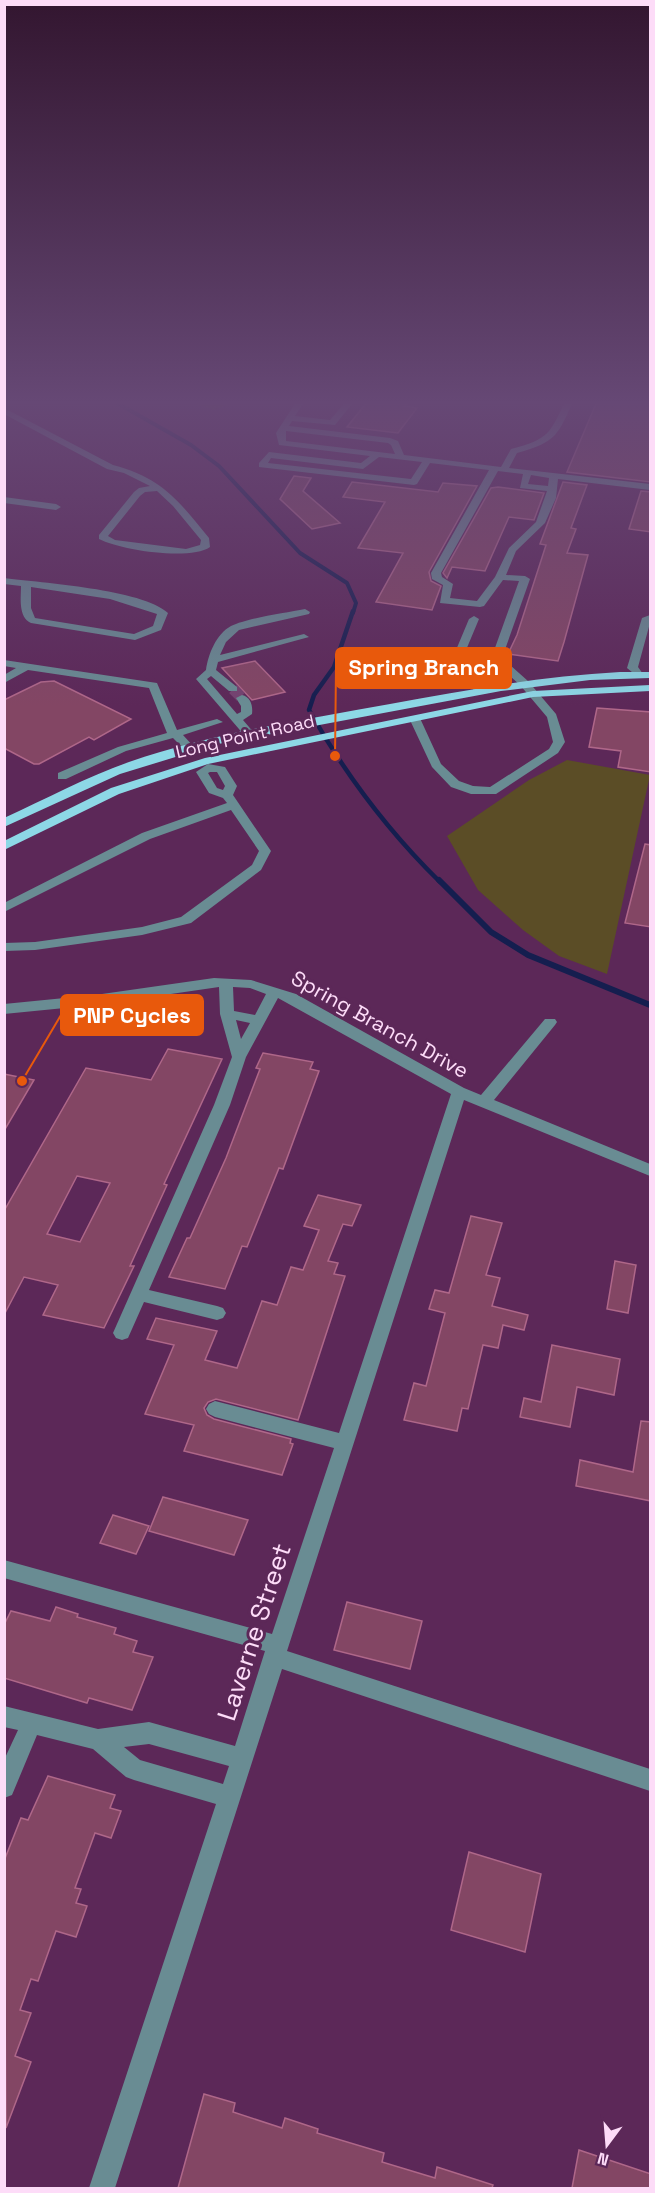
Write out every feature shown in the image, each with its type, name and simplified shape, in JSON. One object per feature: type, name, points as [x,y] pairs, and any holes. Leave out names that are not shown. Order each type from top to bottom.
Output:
[{"type":"main road","name":"Long Point Road","points":[[4,823],[105,776],[153,758],[249,734],[524,683],[574,676],[651,675]]},
{"type":"main road","name":"Long Point Road","points":[[4,846],[115,790],[289,743],[533,694],[651,688]]},
{"type":"main road","points":[[190,749],[206,764]]},
{"type":"street","points":[[7,501],[56,507]]},
{"type":"street","points":[[132,501],[102,535],[104,539],[113,543],[186,552],[205,547],[206,540],[173,501]]},
{"type":"street","points":[[477,501],[456,532],[436,573],[437,579],[448,584],[444,601],[480,604],[500,577],[512,550],[540,523],[548,501]]},
{"type":"street","points":[[415,718],[436,765],[455,784],[471,790],[492,791],[554,751],[559,742],[552,716],[524,683],[496,660],[525,579],[500,577]]},
{"type":"street","points":[[4,581],[26,584],[150,604],[163,613],[157,628],[135,637],[31,620],[26,608],[26,584]]},
{"type":"street","points":[[249,734],[201,679],[211,665],[226,634],[236,628],[305,612]]},
{"type":"street","points":[[638,674],[632,668],[647,618],[651,618]]},
{"type":"street","points":[[458,664],[474,619]]},
{"type":"street","points":[[211,665],[304,637]]},
{"type":"street","points":[[4,663],[153,685],[173,732],[190,749]]},
{"type":"street","points":[[400,673],[458,664]]},
{"type":"street","points":[[458,664],[480,691]]},
{"type":"street","points":[[211,665],[247,706],[246,714],[236,719]]},
{"type":"street","points":[[4,680],[26,666]]},
{"type":"street","points":[[62,776],[122,749],[173,732],[216,722]]},
{"type":"street","points":[[4,947],[35,946],[142,931],[186,920],[257,867],[265,851],[231,800],[213,790],[202,772],[206,764]]},
{"type":"street","points":[[4,908],[146,836],[231,800]]},
{"type":"street","name":"Spring Branch Drive","points":[[4,1009],[94,1000],[214,982],[251,984],[275,990],[459,1092],[651,1170]]},
{"type":"street","points":[[226,983],[227,1014],[239,1057]]},
{"type":"street","points":[[122,1333],[222,1105],[239,1057],[275,990]]},
{"type":"street","points":[[227,1014],[259,1020]]},
{"type":"street","points":[[484,1102],[550,1022]]},
{"type":"street","name":"Laverne Street","points":[[102,2188],[230,1797],[275,1650],[459,1092]]},
{"type":"street","points":[[139,1294],[217,1313]]},
{"type":"street","points":[[214,1408],[343,1442]]},
{"type":"street","points":[[4,1569],[275,1650],[651,1780]]},
{"type":"street","points":[[4,1716],[98,1740],[149,1732],[242,1759]]},
{"type":"street","points":[[4,1787],[31,1724]]},
{"type":"street","points":[[98,1740],[134,1769],[230,1797]]},
{"type":"shaded area","points":[[567,760],[650,775],[607,974],[559,956],[523,930],[478,890],[447,836],[529,780]]},
{"type":"building","points":[[282,501],[315,501],[340,523],[312,529]]},
{"type":"building","points":[[379,501],[468,501],[429,572],[431,581],[441,586],[432,610],[376,602],[403,553],[358,548],[385,502]]},
{"type":"building","points":[[483,501],[541,501],[534,520],[509,517],[485,571],[452,567],[447,578],[443,573]]},
{"type":"building","points":[[556,501],[581,501],[571,528],[576,529],[567,553],[588,555],[558,661],[508,654],[517,635],[546,545],[540,544]]},
{"type":"building","points":[[638,501],[651,501],[651,532],[629,529]]},
{"type":"building","points":[[255,661],[285,692],[252,700],[222,668]]},
{"type":"building","points":[[54,681],[131,719],[94,740],[89,737],[39,764],[34,764],[4,748],[4,700],[41,682]]},
{"type":"building","points":[[597,708],[651,712],[651,772],[618,767],[621,751],[589,747]]},
{"type":"building","points":[[645,844],[651,845],[651,927],[625,923]]},
{"type":"building","points":[[168,1049],[222,1059],[164,1184],[167,1185],[130,1266],[134,1266],[104,1328],[43,1315],[58,1285],[24,1277],[4,1315],[4,1211],[86,1068],[151,1080]],"holes":[[[77,1176],[110,1183],[80,1242],[47,1234]]]},
{"type":"building","points":[[263,1053],[313,1062],[310,1069],[319,1071],[283,1169],[279,1168],[247,1247],[242,1246],[225,1289],[169,1277],[187,1238],[190,1238],[226,1158],[260,1069],[256,1068]]},
{"type":"building","points":[[4,1074],[34,1080],[4,1131]]},
{"type":"building","points":[[318,1195],[361,1205],[352,1226],[343,1224],[328,1261],[338,1263],[334,1274],[345,1276],[298,1420],[216,1399],[208,1402],[204,1408],[207,1415],[214,1419],[291,1439],[290,1443],[293,1444],[282,1475],[184,1451],[194,1425],[145,1414],[174,1345],[147,1339],[156,1318],[217,1331],[205,1360],[237,1368],[262,1301],[277,1305],[291,1267],[303,1270],[319,1230],[304,1226]]},
{"type":"building","points":[[471,1216],[502,1223],[486,1275],[500,1278],[492,1306],[528,1315],[524,1330],[503,1325],[498,1348],[483,1345],[468,1409],[462,1408],[457,1431],[404,1420],[414,1383],[426,1386],[445,1313],[429,1309],[435,1290],[449,1293]]},
{"type":"building","points":[[615,1261],[636,1265],[628,1313],[607,1309]]},
{"type":"building","points":[[552,1345],[620,1359],[614,1395],[577,1387],[570,1427],[520,1417],[524,1398],[541,1402]]},
{"type":"building","points":[[641,1421],[651,1422],[651,1501],[576,1486],[580,1460],[633,1472]]},
{"type":"building","points":[[163,1497],[248,1520],[234,1555],[149,1531]]},
{"type":"building","points":[[113,1515],[149,1526],[136,1554],[100,1543]]},
{"type":"building","points":[[347,1602],[422,1621],[410,1669],[334,1650]]},
{"type":"building","points":[[56,1607],[78,1614],[77,1617],[116,1628],[114,1634],[137,1641],[133,1652],[153,1657],[132,1710],[89,1698],[87,1703],[4,1678],[4,1625],[11,1611],[50,1621]]},
{"type":"building","points":[[48,1776],[115,1795],[110,1808],[121,1811],[111,1838],[95,1833],[75,1888],[81,1889],[76,1903],[87,1906],[76,1937],[56,1931],[38,1981],[31,1979],[20,2010],[31,2013],[15,2056],[31,2062],[6,2128],[4,1861],[21,1818],[28,1820]]},
{"type":"building","points":[[469,1852],[541,1874],[525,1952],[451,1930]]},
{"type":"building","points":[[204,2094],[235,2103],[233,2112],[282,2128],[285,2118],[318,2129],[317,2133],[384,2153],[382,2162],[435,2178],[437,2167],[493,2185],[492,2188],[178,2188]]},
{"type":"building","points":[[579,2150],[651,2174],[651,2188],[572,2188]]},
{"type":"waterway","points":[[252,501],[300,553],[347,583],[356,603],[353,613]]},
{"type":"waterway","points":[[353,611],[334,667],[314,695],[309,710],[337,757],[368,801],[440,882]]},
{"type":"waterway","points":[[439,880],[491,932],[528,955],[650,1005]]},
{"type":"tunnel","points":[[233,689],[242,698]]},
{"type":"place","name":"Spring Branch","points":[[335,756]]},
{"type":"place","name":"PNP Cycles","points":[[22,1081]]}]
